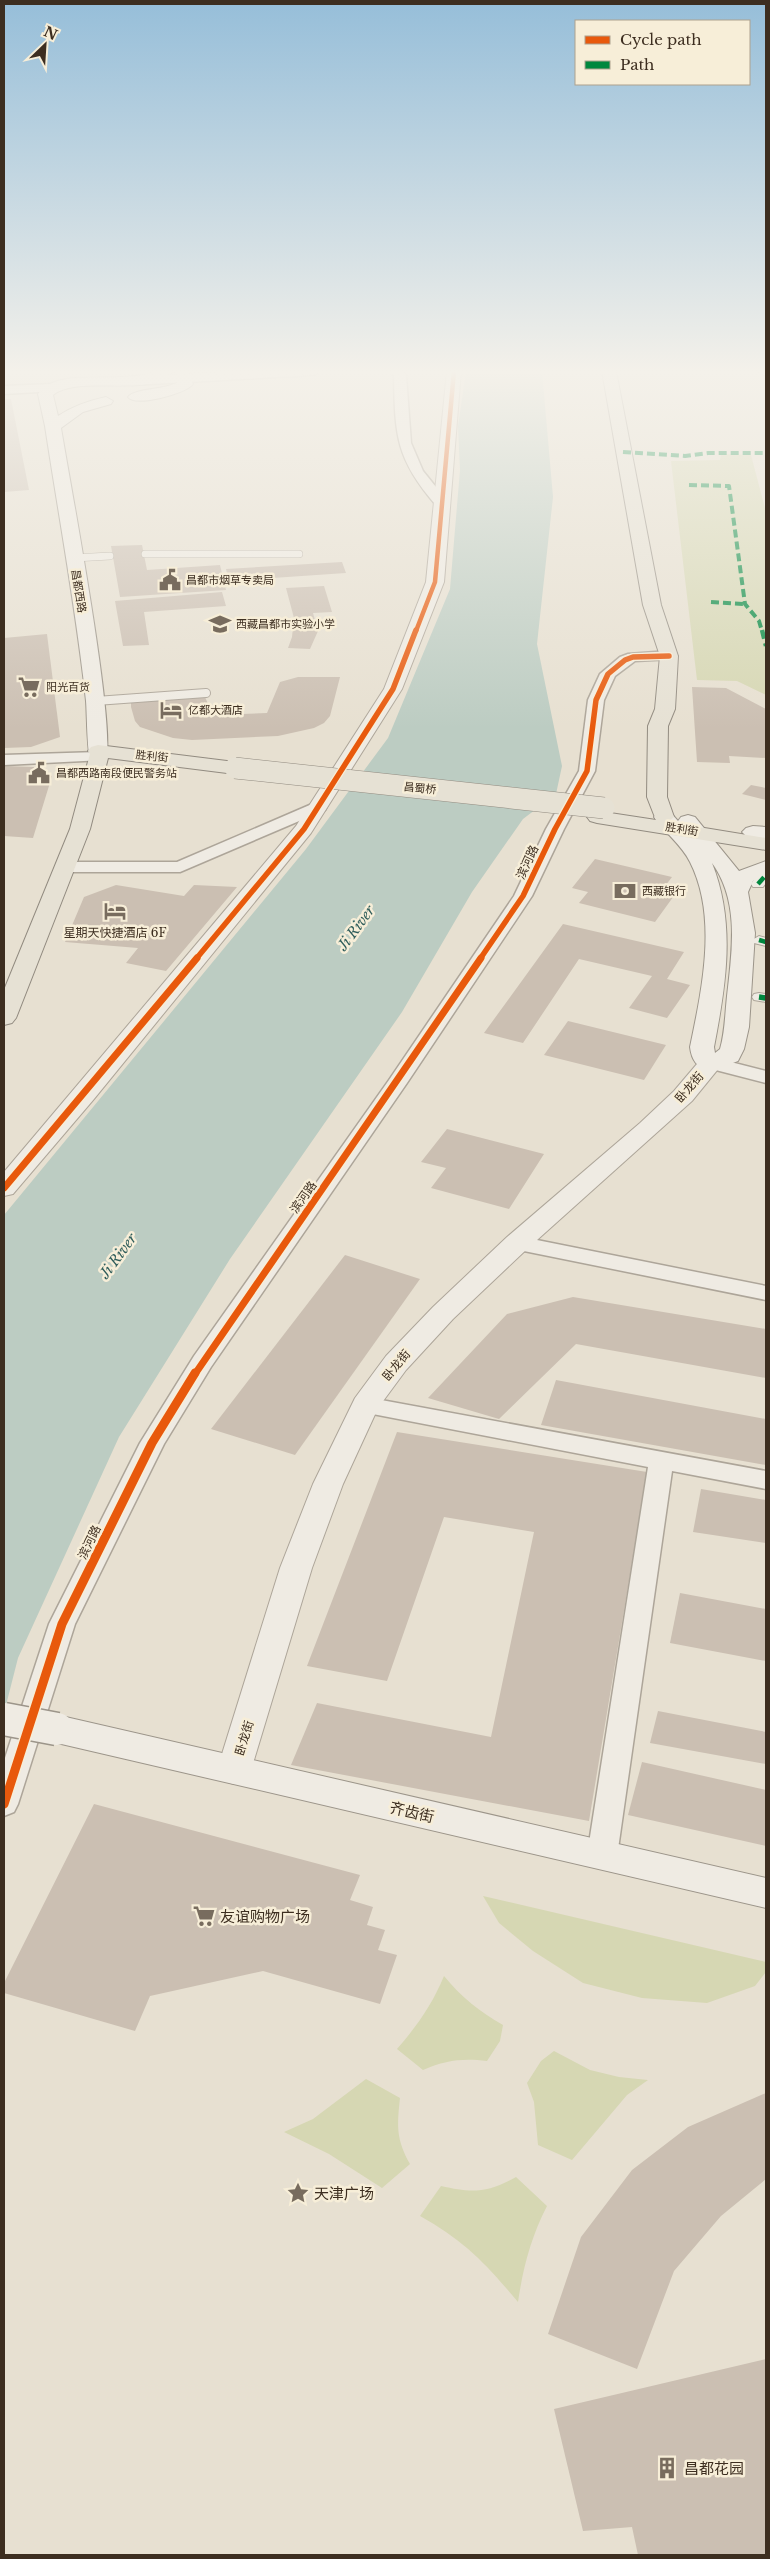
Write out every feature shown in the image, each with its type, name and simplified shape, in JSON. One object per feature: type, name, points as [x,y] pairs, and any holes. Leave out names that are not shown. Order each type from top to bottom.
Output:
[{"type":"main road","name":"昌都西路","points":[[63,490],[96,700],[99,732],[97,757]]},
{"type":"main road","points":[[4,1188],[85,1094],[298,837],[393,689],[435,582],[443,490]]},
{"type":"main road","points":[[631,490],[652,605],[669,656],[665,709],[676,729],[675,799],[680,824]]},
{"type":"main road","points":[[4,1018],[80,829],[97,757]]},
{"type":"main road","name":"胜利街","points":[[97,757],[234,772]]},
{"type":"main road","name":"昌蜀桥","points":[[234,772],[601,813]]},
{"type":"main road","name":"胜利街","points":[[601,813],[763,836]]},
{"type":"main road","name":"卧龙街","points":[[234,1770],[296,1568],[328,1484],[365,1405],[403,1356],[443,1313],[517,1242],[649,1128],[683,1096],[712,1063],[729,1056],[735,1036],[743,955],[737,893],[729,873],[680,824]]},
{"type":"main road","name":"卧龙街","points":[[680,824],[700,860],[710,890],[716,962],[702,1047],[703,1054],[712,1063]]},
{"type":"main road","points":[[737,893],[744,877],[764,875]]},
{"type":"main road","name":"齐齿街","points":[[4,1719],[766,1893]]},
{"type":"street","points":[[430,490],[442,502]]},
{"type":"street","name":"滨河路","points":[[4,1804],[62,1624],[152,1443],[202,1362],[403,1075],[524,896],[555,829],[587,771],[596,700],[608,674],[633,657],[669,656]]},
{"type":"street","points":[[4,760],[97,757]]},
{"type":"street","points":[[66,867],[180,867],[319,806]]},
{"type":"street","points":[[712,1063],[766,1077]]},
{"type":"street","points":[[517,1242],[766,1293]]},
{"type":"street","points":[[365,1405],[766,1480]]},
{"type":"street","points":[[602,1856],[661,1461]]},
{"type":"lane","points":[[146,554],[299,554]]},
{"type":"lane","points":[[74,558],[110,556]]},
{"type":"lane","points":[[96,700],[206,693]]},
{"type":"green space","points":[[674,490],[760,490],[766,512],[766,695],[737,681],[697,680]]},
{"type":"green space","points":[[483,1896],[766,1962],[766,1972],[755,1986],[707,2003],[642,1998],[583,1983],[533,1951],[499,1923]]},
{"type":"green space","points":[[444,1976],[471,2003],[503,2025],[500,2041],[487,2061],[455,2061],[423,2070],[397,2049],[424,2015]]},
{"type":"green space","points":[[554,2051],[590,2070],[619,2077],[648,2080],[627,2095],[572,2160],[538,2145],[534,2102],[527,2083],[541,2061]]},
{"type":"green space","points":[[366,2079],[400,2098],[398,2117],[400,2140],[410,2164],[382,2188],[329,2154],[284,2132],[313,2119]]},
{"type":"green space","points":[[516,2177],[547,2206],[536,2229],[528,2253],[518,2302],[463,2244],[420,2216],[441,2186],[462,2190],[488,2189]]},
{"type":"water","name":"Ji River","points":[[458,490],[552,490],[537,644],[562,766],[556,794],[523,819],[472,892],[402,1012],[230,1259],[119,1437],[18,1658],[4,1713],[4,1215],[306,849],[388,738],[450,589]]},
{"type":"building","name":"昌都市烟草专卖局","points":[[142,545],[147,570],[220,565],[226,590],[120,597],[111,546]]},
{"type":"building","points":[[342,562],[346,573],[229,581],[226,569]]},
{"type":"building","points":[[324,586],[332,612],[313,613],[318,631],[310,649],[288,648],[292,637],[294,618],[286,588]]},
{"type":"building","points":[[222,592],[226,606],[144,612],[149,645],[123,646],[115,601]]},
{"type":"building","name":"阳光百货","points":[[47,634],[60,737],[31,747],[4,748],[4,638]]},
{"type":"building","name":"亿都大酒店","points":[[298,677],[340,677],[330,716],[324,723],[314,728],[278,736],[192,740],[173,738],[140,727],[135,721],[131,707],[131,703],[205,697],[213,715],[267,713],[280,682]]},
{"type":"building","points":[[692,687],[726,688],[766,709],[766,758],[729,756],[730,763],[697,762]]},
{"type":"building","points":[[4,766],[34,767],[35,770],[52,776],[33,838],[4,836]]},
{"type":"building","points":[[751,785],[766,788],[766,800],[742,794]]},
{"type":"building","name":"西藏银行","points":[[595,859],[672,877],[662,890],[676,893],[655,922],[579,903],[588,892],[572,888]]},
{"type":"building","points":[[116,885],[184,896],[194,885],[237,887],[166,971],[126,963],[138,948],[65,942],[84,897]]},
{"type":"building","points":[[563,924],[684,952],[667,979],[690,985],[667,1018],[629,1008],[652,976],[579,959],[523,1043],[484,1033]]},
{"type":"building","points":[[568,1021],[666,1045],[644,1080],[544,1055]]},
{"type":"building","points":[[447,1129],[544,1154],[509,1209],[431,1188],[446,1168],[421,1162]]},
{"type":"building","points":[[345,1255],[420,1279],[295,1455],[211,1429]]},
{"type":"building","points":[[573,1297],[766,1329],[766,1378],[576,1344],[499,1419],[428,1398],[507,1314]]},
{"type":"building","points":[[556,1380],[766,1419],[766,1465],[541,1425]]},
{"type":"building","points":[[397,1432],[647,1472],[589,1821],[291,1765],[317,1703],[491,1737],[534,1532],[444,1517],[387,1681],[307,1666]]},
{"type":"building","points":[[701,1489],[766,1500],[766,1543],[693,1532]]},
{"type":"building","points":[[680,1593],[766,1609],[766,1661],[670,1643]]},
{"type":"building","points":[[658,1711],[766,1732],[766,1764],[650,1743]]},
{"type":"building","points":[[642,1762],[766,1790],[766,1846],[628,1815]]},
{"type":"building","name":"友谊购物广场","points":[[94,1804],[360,1875],[350,1900],[373,1907],[367,1925],[385,1930],[378,1950],[397,1955],[380,2004],[263,1971],[150,1996],[135,2031],[4,1993],[4,1983]]},
{"type":"building","points":[[766,2093],[766,2179],[721,2216],[674,2271],[637,2369],[548,2334],[581,2237],[632,2170],[688,2127]]},
{"type":"building","name":"昌都花园","points":[[766,2359],[766,2555],[638,2555],[632,2527],[583,2531],[554,2409]]},
{"type":"marked path","points":[[730,490],[745,604],[759,621],[766,646]]},
{"type":"marked path","points":[[711,602],[745,604]]},
{"type":"marked path","points":[[758,884],[766,875]]},
{"type":"marked path","points":[[759,940],[766,942]]},
{"type":"marked path","points":[[759,997],[766,998]]},
{"type":"cycle path","points":[[4,1188],[85,1094],[304,829],[393,689],[435,582],[443,490]]},
{"type":"cycle path","points":[[4,1804],[62,1624],[152,1443],[202,1362],[397,1083],[523,896],[555,829],[587,771],[596,700],[608,674],[625,660],[633,657],[669,656]]},
{"type":"place","name":"昌都市烟草专卖局","points":[[170,580]]},
{"type":"place","name":"西藏昌都市实验小学","points":[[220,624]]},
{"type":"place","name":"阳光百货","points":[[29,687]]},
{"type":"place","name":"亿都大酒店","points":[[171,710]]},
{"type":"place","name":"昌都西路南段便民警务站","points":[[39,773]]},
{"type":"place","name":"西藏银行","points":[[625,891]]},
{"type":"place","name":"星期天快捷酒店 6F","points":[[115,911]]},
{"type":"place","name":"友谊购物广场","points":[[204,1916]]},
{"type":"place","name":"天津广场","points":[[298,2193]]},
{"type":"place","name":"昌都花园","points":[[667,2468]]}]
